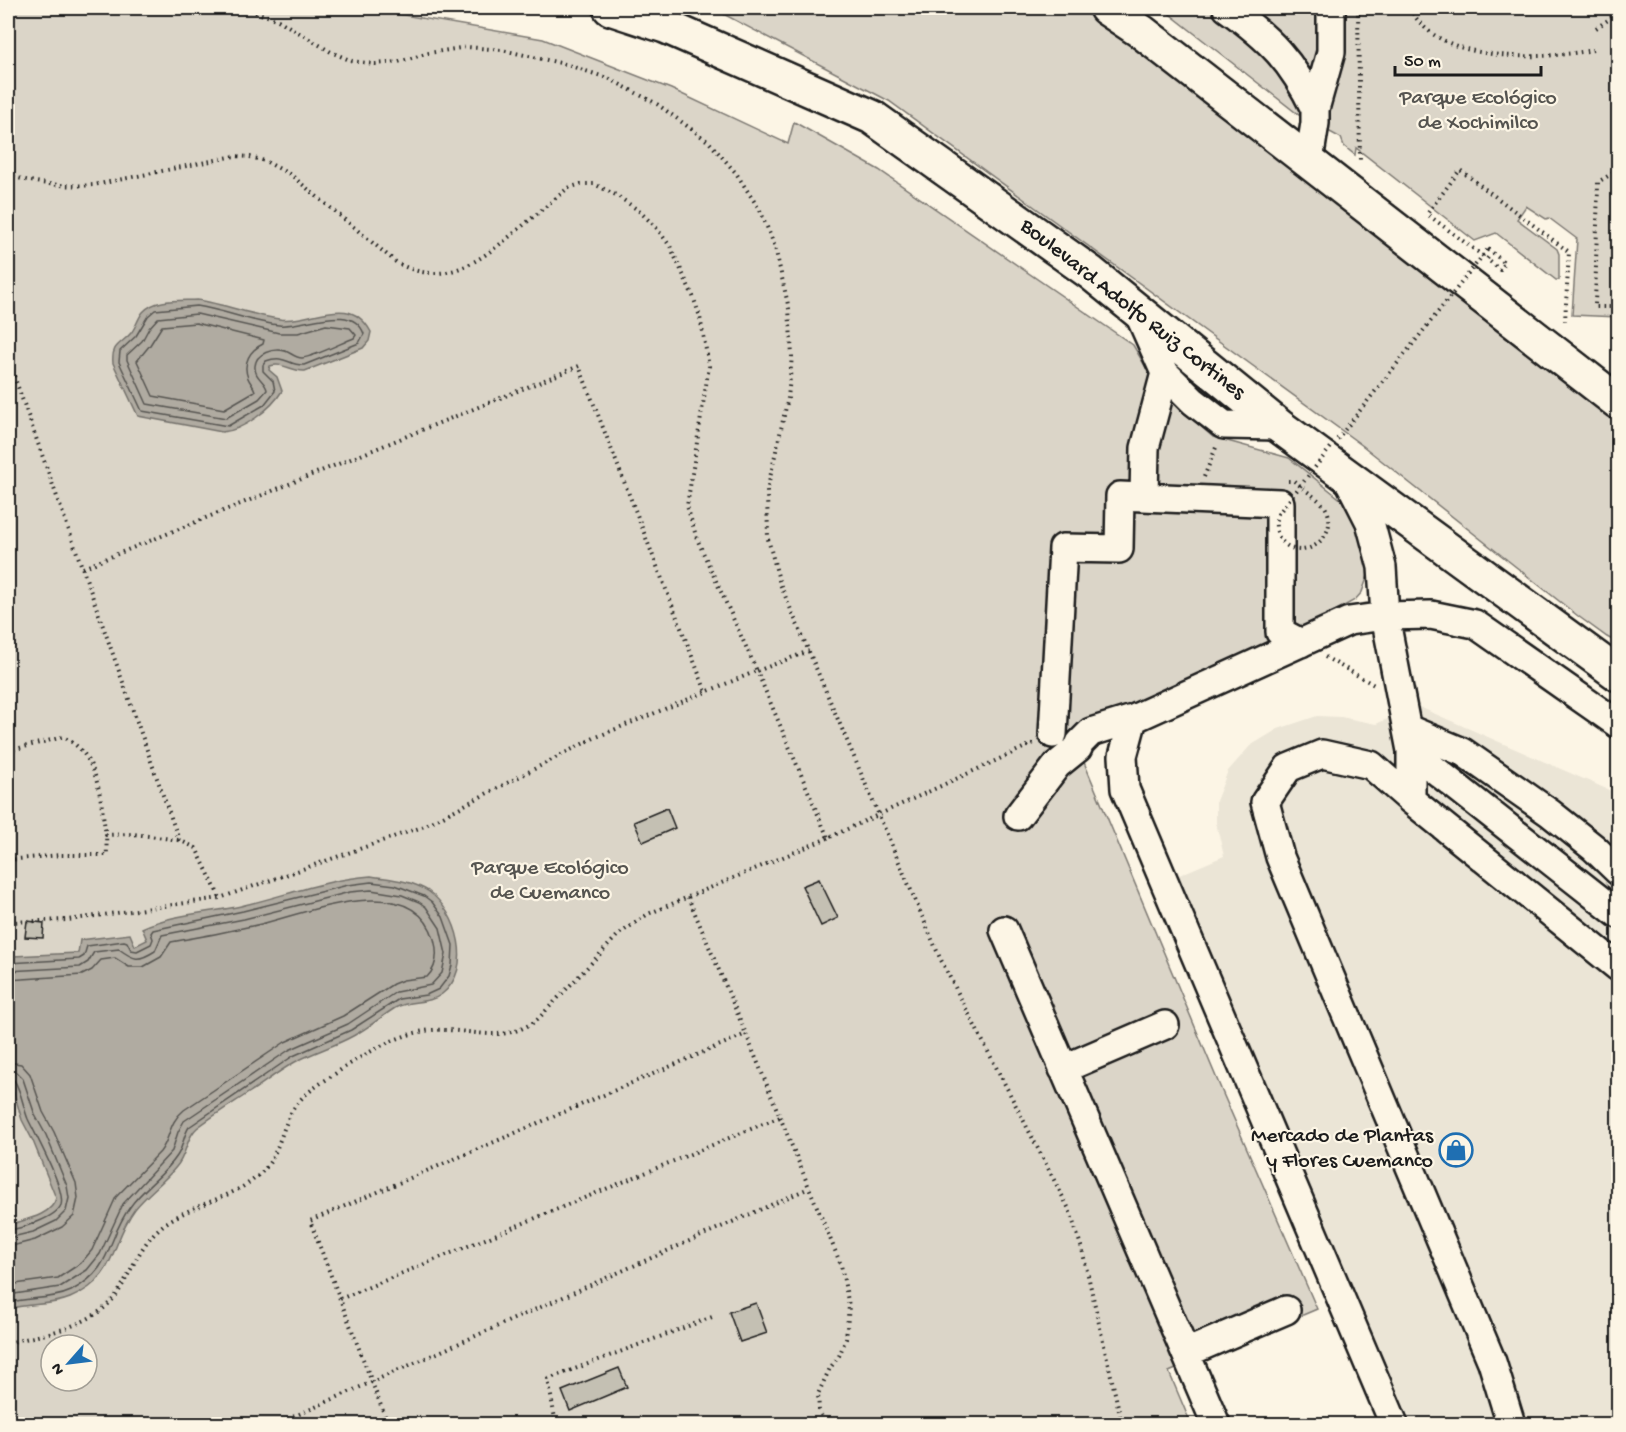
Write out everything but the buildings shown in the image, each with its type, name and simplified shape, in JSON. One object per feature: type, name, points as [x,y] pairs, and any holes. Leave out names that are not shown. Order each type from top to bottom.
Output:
[{"type":"highway","name":"Boulevard Adolfo Ruiz Cortines","points":[[610,8],[665,26],[872,117],[1091,273],[1279,426],[1618,674]]},
{"type":"highway","points":[[1106,8],[1142,32],[1618,402]]},
{"type":"street","points":[[1227,8],[1259,31],[1288,61],[1315,109]]},
{"type":"street","points":[[1309,161],[1315,109],[1331,52],[1331,8]]},
{"type":"street","points":[[1138,312],[1165,374],[1193,401],[1224,425],[1279,426]]},
{"type":"street","points":[[1144,497],[1145,448],[1165,374]]},
{"type":"street","points":[[1345,475],[1370,522],[1382,567],[1385,616],[1410,740],[1410,800]]},
{"type":"street","points":[[1053,734],[1063,548],[1119,549],[1120,496],[1280,503],[1280,632],[1301,643]]},
{"type":"street","points":[[1018,816],[1057,765],[1078,748],[1091,732],[1133,719],[1349,621],[1385,616],[1431,615],[1474,624],[1618,724]]},
{"type":"street","points":[[1133,719],[1123,756],[1125,789],[1394,1425]]},
{"type":"street","points":[[1410,740],[1463,752],[1550,813],[1614,866],[1587,889]]},
{"type":"street","points":[[1410,740],[1526,841],[1618,914]]},
{"type":"street","points":[[1511,1425],[1492,1362],[1280,857],[1265,802],[1288,768],[1322,754],[1371,765],[1410,800],[1618,967]]},
{"type":"street","points":[[1526,841],[1550,813]]},
{"type":"street","points":[[1004,930],[1216,1425]]},
{"type":"street","points":[[1063,1069],[1165,1025]]},
{"type":"street","points":[[1186,1353],[1286,1310]]},
{"type":"path","points":[[244,8],[278,20],[331,52],[352,61],[375,64],[398,62],[429,53],[467,47],[502,50],[565,64],[610,79],[657,104],[709,142],[736,173],[761,212],[775,247],[789,309],[791,367],[788,398],[767,491],[768,539],[780,584],[940,958],[1069,1209],[1083,1249],[1122,1425]]},
{"type":"path","points":[[1358,8],[1360,163]]},
{"type":"path","points":[[1410,8],[1425,27],[1444,41],[1474,52],[1506,55],[1572,54],[1593,50]]},
{"type":"path","points":[[1596,28],[1611,18],[1616,8]]},
{"type":"path","points":[[8,175],[36,182],[79,186],[94,185],[235,156],[264,160],[291,175],[397,262],[414,270],[435,272],[461,268],[484,258],[568,188],[581,184],[594,184],[638,210],[655,226],[670,246],[682,269],[700,316],[709,366],[687,506],[697,539],[757,671],[828,838]]},
{"type":"path","points":[[1303,488],[1324,505],[1329,516],[1328,530],[1320,542],[1307,550],[1294,550],[1284,544],[1277,533],[1275,523],[1278,514],[1486,257],[1488,249],[1506,263],[1500,270],[1486,257],[1427,214],[1460,170],[1569,252],[1565,321]]},
{"type":"path","points":[[1618,171],[1598,182],[1595,307],[1618,308]]},
{"type":"path","points":[[8,359],[179,840]]},
{"type":"path","points":[[83,568],[579,366],[705,692]]},
{"type":"path","points":[[1204,499],[1204,476],[1224,425]]},
{"type":"path","points":[[1301,643],[1403,702]]},
{"type":"path","points":[[8,922],[68,920],[220,898],[422,827],[594,738],[809,651]]},
{"type":"path","points":[[8,1342],[67,1327],[101,1310],[117,1293],[140,1250],[153,1233],[168,1221],[229,1194],[256,1178],[267,1167],[296,1105],[308,1093],[376,1048],[407,1035],[433,1030],[501,1035],[531,1024],[619,934],[648,914],[828,838],[1053,734]]},
{"type":"path","points":[[8,751],[63,737],[71,741],[89,760],[96,775],[107,855],[60,855],[8,860]]},
{"type":"path","points":[[106,835],[133,834],[179,840],[196,848],[220,898]]},
{"type":"path","points":[[688,897],[841,1265],[849,1306],[846,1339],[818,1394],[819,1410],[825,1425]]},
{"type":"path","points":[[388,1425],[310,1221],[746,1034]]},
{"type":"path","points":[[340,1299],[780,1117]]},
{"type":"path","points":[[277,1425],[808,1188]]},
{"type":"path","points":[[549,1425],[555,1419],[548,1379],[715,1316]]},
{"type":"shaded area","name":"Mercado de Plantas y Flores Cuemanco","points":[[1417,706],[1618,794],[1618,1424],[1412,1424],[1177,876],[1224,856],[1216,823],[1216,801],[1228,771],[1250,746],[1278,729],[1317,716],[1341,717],[1376,724]]},
{"type":"green space","name":"Parque Ecológico de Cuemanco","points":[[8,8],[363,8],[543,39],[671,89],[788,144],[794,122],[879,170],[1133,345],[1159,390],[1213,437],[1289,458],[1358,513],[1371,567],[1362,592],[1355,600],[1324,617],[1220,665],[1078,748],[1224,1096],[1317,1309],[1169,1372],[1191,1424],[8,1424]]},
{"type":"green space","points":[[712,8],[1084,8],[1143,48],[1618,411],[1618,643],[1578,616],[1363,446],[889,101]]},
{"type":"green space","name":"Parque Ecológico de Xochimilco","points":[[1162,8],[1618,8],[1618,317],[1572,315],[1577,239],[1549,218],[1546,219],[1526,206],[1517,219],[1557,249],[1559,280],[1496,233],[1475,241],[1356,148],[1355,155],[1344,146],[1341,138],[1299,115]]},
{"type":"water","points":[[197,300],[279,319],[341,311],[352,313],[362,320],[371,332],[369,341],[363,348],[305,371],[280,365],[270,366],[269,370],[277,377],[282,391],[256,418],[239,428],[222,432],[138,416],[113,363],[115,348],[131,333],[141,314],[154,304]]},
{"type":"water","points":[[371,876],[415,884],[439,900],[454,926],[458,941],[460,956],[458,970],[452,983],[437,997],[401,1005],[353,1036],[295,1062],[203,1123],[193,1132],[180,1162],[135,1209],[111,1259],[97,1280],[86,1290],[63,1301],[8,1309],[8,1225],[43,1213],[49,1209],[56,1198],[22,1120],[8,1079],[8,959],[13,956],[78,953],[80,940],[130,934],[135,946],[147,940],[142,928],[154,923],[241,906],[338,881]]},
{"type":"place","name":"Mercado de Plantas y Flores Cuemanco","points":[[1456,1150]]}]
